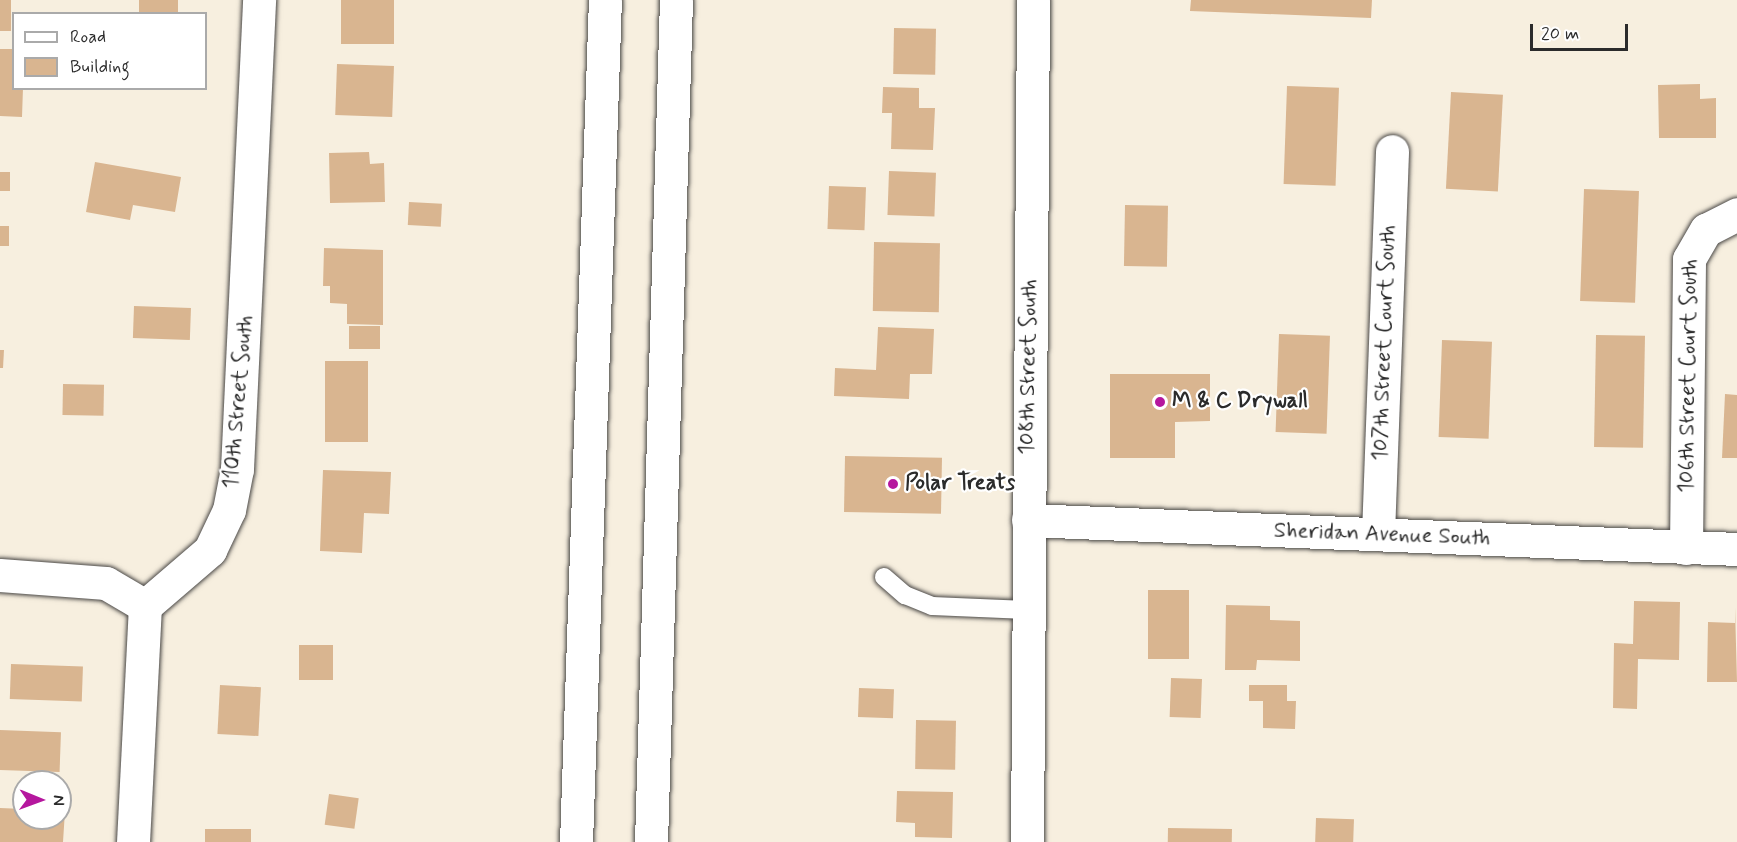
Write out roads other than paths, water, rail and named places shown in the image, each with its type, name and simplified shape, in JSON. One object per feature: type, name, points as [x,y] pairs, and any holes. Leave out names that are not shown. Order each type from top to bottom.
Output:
[{"type":"main road","name":"110th Street South","points":[[145,606],[210,550],[229,510],[237,469],[259,0]]},
{"type":"main road","points":[[576,842],[606,0]]},
{"type":"main road","points":[[651,842],[676,0]]},
{"type":"main road","name":"108th Street South","points":[[1027,842],[1033,0]]},
{"type":"main road","name":"107th Street Court South","points":[[1378,534],[1392,151]]},
{"type":"main road","name":"106th Street Court South","points":[[1686,548],[1688,267],[1699,237],[1731,217]]},
{"type":"main road","name":"Sheridan Avenue South","points":[[1028,520],[1737,549]]},
{"type":"main road","points":[[0,575],[106,583],[145,606],[133,842]]},
{"type":"lane","points":[[884,577],[905,595],[933,606],[1027,610]]},
{"type":"place","name":"M & C Drywall","points":[[1160,402]]},
{"type":"place","name":"Polar Treats","points":[[893,484]]}]
